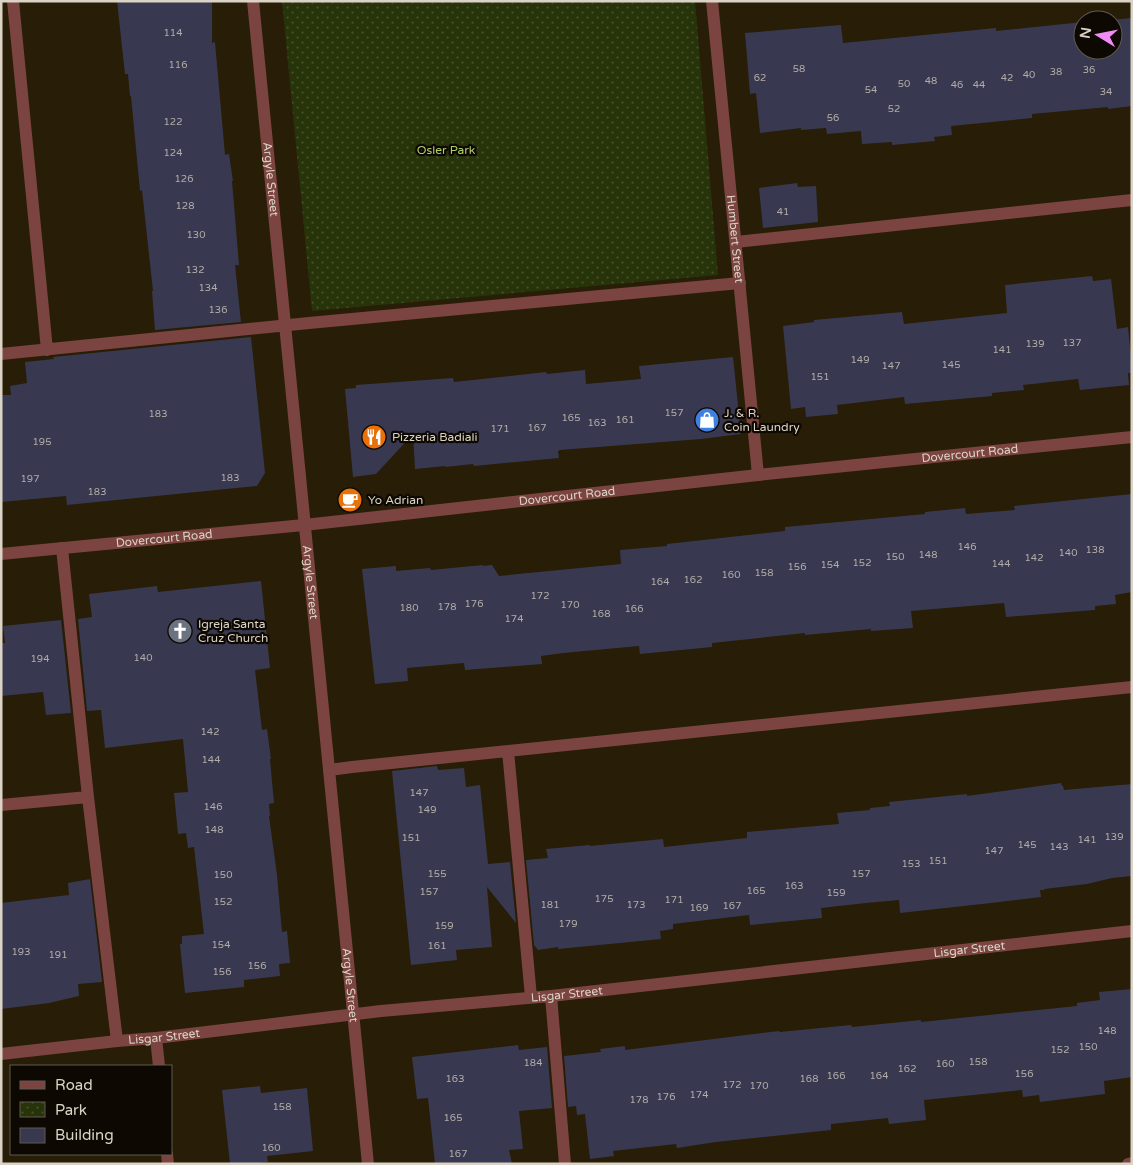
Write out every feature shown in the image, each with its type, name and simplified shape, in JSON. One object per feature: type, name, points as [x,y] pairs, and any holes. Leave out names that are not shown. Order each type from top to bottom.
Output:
[{"type":"street","points":[[13,1],[47,350]]},
{"type":"street","name":"Argyle Street","points":[[253,1],[368,1164]]},
{"type":"street","name":"Humbert Street","points":[[712,1],[758,475]]},
{"type":"street","points":[[736,242],[1132,200]]},
{"type":"street","points":[[1,354],[740,284]]},
{"type":"street","name":"Dovercourt Road","points":[[1,554],[304,525],[758,475],[1132,437]]},
{"type":"street","points":[[62,548],[116,1041]]},
{"type":"street","points":[[329,770],[352,766],[1132,687]]},
{"type":"street","points":[[508,751],[531,997]]},
{"type":"street","points":[[1,805],[88,798]]},
{"type":"street","name":"Lisgar Street","points":[[1,1054],[156,1038],[352,1014],[551,996],[1132,931]]},
{"type":"street","points":[[551,996],[565,1164]]},
{"type":"street","points":[[156,1038],[159,1065]]},
{"type":"green space","name":"Osler Park","points":[[282,1],[472,1],[472,3],[491,1],[695,1],[718,275],[312,311]]},
{"type":"building","points":[[117,1],[212,1],[212,43],[215,42],[225,155],[229,154],[233,181],[239,265],[235,265],[241,322],[155,330],[153,291],[142,190],[140,191],[131,96],[128,74],[125,74]]},
{"type":"building","points":[[1132,18],[1132,106],[1032,114],[1032,118],[951,126],[952,135],[934,137],[935,141],[892,145],[892,142],[862,144],[861,131],[827,134],[826,128],[801,130],[801,128],[760,133],[756,93],[750,94],[745,33],[841,25],[843,43],[996,28],[996,31],[1073,23],[1073,60],[1123,60],[1123,19]]},
{"type":"building","points":[[797,183],[798,187],[816,186],[818,222],[763,228],[759,188]]},
{"type":"building","points":[[1092,276],[1093,281],[1111,279],[1117,329],[1128,327],[1132,366],[1132,373],[1128,373],[1129,385],[1080,390],[1078,379],[1023,385],[1024,390],[992,393],[992,396],[905,404],[904,397],[837,405],[838,414],[806,417],[805,407],[791,409],[783,326],[814,322],[814,320],[902,312],[904,324],[1007,313],[1005,285]]},
{"type":"building","points":[[251,337],[265,473],[257,486],[67,505],[66,496],[1,502],[1,395],[11,395],[10,386],[27,383],[25,362],[54,359],[53,357]]},
{"type":"building","points":[[733,357],[741,434],[560,450],[558,451],[559,458],[474,466],[473,464],[415,469],[413,434],[376,474],[353,477],[345,389],[356,388],[356,385],[453,378],[454,382],[546,372],[547,374],[585,370],[586,384],[641,379],[639,366]]},
{"type":"building","points":[[1132,494],[1132,592],[1115,595],[1116,604],[1095,606],[1095,610],[1006,617],[1004,603],[911,611],[913,628],[871,631],[871,629],[805,635],[805,633],[712,643],[712,647],[640,654],[639,646],[563,653],[541,656],[542,664],[465,670],[464,663],[407,668],[408,681],[375,684],[362,569],[396,566],[396,571],[430,568],[431,570],[492,565],[499,576],[621,564],[620,550],[785,531],[785,527],[925,514],[925,512],[965,508],[966,514],[1015,510],[1014,506]]},
{"type":"building","points":[[261,581],[270,668],[255,670],[262,730],[267,729],[271,759],[274,803],[269,804],[269,816],[282,932],[287,931],[290,963],[279,964],[280,976],[244,980],[244,987],[185,993],[180,944],[182,944],[182,936],[204,934],[194,847],[188,848],[186,833],[178,834],[174,793],[188,792],[183,739],[105,748],[101,710],[87,711],[78,619],[92,617],[89,594],[157,586],[158,592]]},
{"type":"building","points":[[61,620],[71,713],[46,715],[43,692],[1,696],[1,643],[5,643],[3,626]]},
{"type":"building","points":[[437,766],[438,770],[464,768],[466,787],[480,785],[488,864],[510,862],[516,923],[487,887],[492,947],[456,950],[457,960],[411,965],[392,771]]},
{"type":"building","points":[[1061,783],[1064,790],[1132,784],[1132,876],[1044,889],[1040,890],[1041,897],[991,903],[900,913],[899,900],[866,903],[821,908],[822,918],[750,925],[749,915],[673,924],[673,929],[660,931],[661,939],[538,950],[534,945],[526,860],[548,858],[546,849],[663,839],[664,847],[747,838],[747,832],[839,824],[837,813],[890,806],[889,802],[967,794],[967,796]]},
{"type":"building","points":[[90,879],[102,982],[78,984],[79,996],[49,1003],[1,1009],[1,903],[69,895],[68,883]]},
{"type":"building","points":[[1132,989],[1132,1077],[1104,1081],[1105,1094],[1040,1102],[1039,1095],[1023,1097],[1022,1090],[924,1100],[926,1120],[889,1124],[888,1118],[831,1124],[831,1130],[677,1148],[676,1144],[613,1151],[614,1156],[590,1159],[585,1114],[577,1115],[576,1106],[568,1107],[564,1056],[601,1052],[600,1049],[625,1046],[625,1050],[779,1031],[851,1025],[852,1027],[921,1020],[921,1022],[1077,1006],[1077,1003],[1100,1000],[1099,992]]},
{"type":"building","points":[[518,1045],[519,1050],[547,1047],[552,1108],[519,1111],[523,1149],[509,1150],[512,1164],[435,1164],[428,1098],[417,1099],[412,1057]]},
{"type":"building","points":[[260,1086],[261,1093],[307,1088],[313,1151],[267,1156],[268,1162],[230,1164],[222,1090]]},
{"type":"place","name":"J. & R. Coin Laundry","points":[[707,420]]},
{"type":"place","name":"Pizzeria Badiali","points":[[374,437]]},
{"type":"place","name":"Yo Adrian","points":[[350,500]]},
{"type":"place","name":"Igreja Santa Cruz Church","points":[[180,631]]}]
